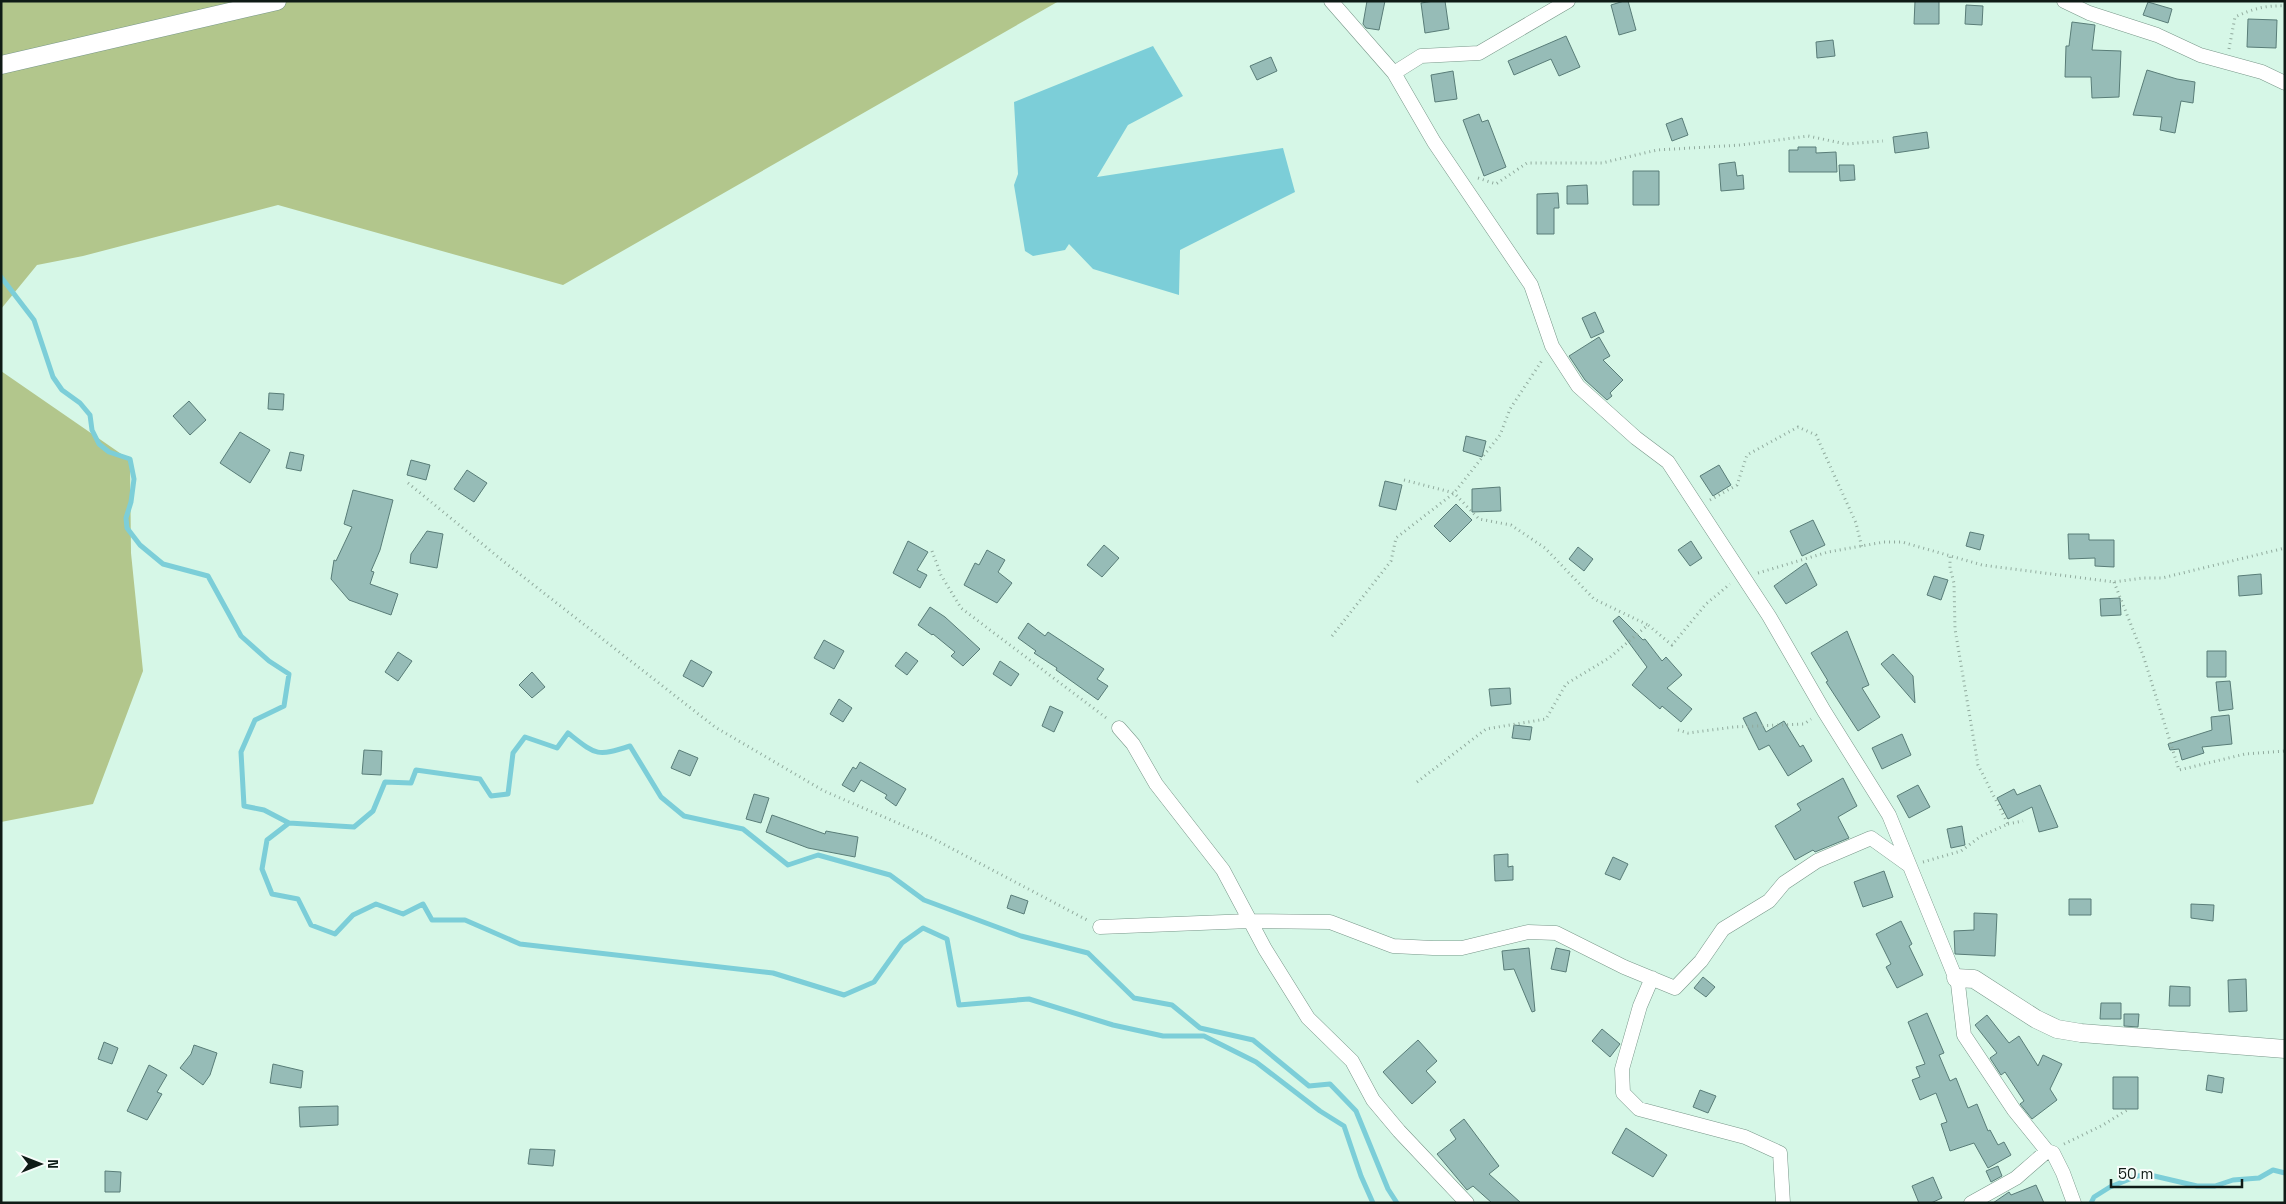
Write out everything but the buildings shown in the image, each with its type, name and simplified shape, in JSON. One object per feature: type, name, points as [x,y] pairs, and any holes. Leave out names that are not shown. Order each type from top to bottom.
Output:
[{"type":"street","points":[[1,65],[277,1]]},
{"type":"street","points":[[1331,1],[1394,73],[1434,142],[1532,285],[1552,346],[1578,386],[1636,438],[1668,462],[1742,574],[1889,815],[1956,978],[1964,1035],[2014,1110],[2047,1152],[2053,1153],[2074,1203]]},
{"type":"street","points":[[1394,73],[1421,56],[1480,53],[1568,1]]},
{"type":"street","points":[[2064,1],[2089,13],[2157,35],[2200,55],[2262,72],[2285,83]]},
{"type":"street","points":[[1119,728],[1133,744],[1156,784],[1223,870],[1250,921],[1308,1018],[1352,1061],[1373,1100],[1399,1131],[1467,1203]]},
{"type":"street","points":[[1100,927],[1250,921],[1330,922],[1393,946],[1433,948],[1462,948],[1528,932],[1556,933],[1624,968],[1675,988],[1701,961],[1723,929],[1769,901],[1784,883],[1818,861],[1871,838],[1910,866]]},
{"type":"street","points":[[1652,978],[1640,1006],[1622,1069],[1623,1094],[1639,1109],[1745,1137],[1780,1153],[1783,1203]]},
{"type":"street","points":[[1956,978],[1974,979],[2036,1019],[2057,1029],[2081,1033],[2285,1049]]},
{"type":"street","points":[[1971,1203],[2016,1178],[2047,1152]]},
{"type":"path","points":[[2227,61],[2236,17],[2254,9],[2274,5],[2285,6]]},
{"type":"path","points":[[1451,168],[1496,184],[1526,163],[1602,163],[1657,150],[1741,145],[1808,136],[1846,144],[1883,142]]},
{"type":"path","points":[[1332,636],[1391,561],[1396,538],[1454,494],[1500,435],[1510,409],[1552,346]]},
{"type":"path","points":[[1697,508],[1737,485],[1747,455],[1798,427],[1816,435],[1856,523],[1862,548]]},
{"type":"path","points":[[1404,480],[1454,494],[1480,519],[1511,525],[1545,548],[1594,599],[1648,625],[1672,645],[1706,604],[1742,574],[1756,574],[1828,552],[1862,548],[1884,542],[1902,542],[1950,554],[1982,565],[2114,582],[2162,578],[2285,548]]},
{"type":"path","points":[[408,483],[510,566],[715,727],[824,791],[930,837],[1100,927]]},
{"type":"path","points":[[932,551],[941,574],[961,608],[1119,728]]},
{"type":"path","points":[[1950,554],[1950,568],[1954,583],[1955,629],[1978,765],[2008,824]]},
{"type":"path","points":[[2114,582],[2143,655],[2179,770],[2244,754],[2285,751]]},
{"type":"path","points":[[1417,782],[1486,729],[1546,719],[1566,684],[1609,658],[1648,625]]},
{"type":"path","points":[[1678,730],[1688,733],[1734,727],[1804,724],[1824,711]]},
{"type":"path","points":[[1910,866],[1961,852],[1981,836],[2008,824],[2023,821]]},
{"type":"path","points":[[2047,1152],[2082,1137],[2127,1110]]},
{"type":"green space","points":[[1,1],[1059,1],[563,285],[278,205],[83,256],[37,265],[1,309]]},
{"type":"green space","points":[[1,371],[130,460],[131,553],[143,671],[93,804],[1,822]]},
{"type":"water","points":[[1153,46],[1183,96],[1128,125],[1097,177],[1283,148],[1295,192],[1180,250],[1179,295],[1093,269],[1069,244],[1065,250],[1033,256],[1025,251],[1014,185],[1018,174],[1014,102]]},
{"type":"waterway","points":[[1,277],[34,320],[53,377],[62,390],[80,403],[90,415],[92,430],[99,444],[109,452],[130,459],[134,479],[131,502],[126,518],[127,528],[140,545],[163,564],[208,576],[241,636],[269,661],[289,674],[284,706],[255,720],[241,752],[244,806],[264,810],[289,823],[267,840],[262,869],[272,894],[298,899],[311,925],[335,934],[353,915],[376,904],[403,914],[423,904],[432,920],[465,920],[520,944],[773,973],[844,995],[874,982],[902,943],[923,928],[947,939],[959,1005],[1029,999],[1113,1025],[1163,1036],[1204,1036],[1256,1062],[1320,1111],[1344,1126],[1361,1176],[1373,1203]]},
{"type":"waterway","points":[[289,823],[354,827],[373,811],[385,782],[411,783],[416,770],[480,779],[491,796],[508,794],[513,753],[525,737],[557,748],[568,733],[591,750],[603,753],[630,746],[661,797],[684,816],[743,829],[788,865],[818,855],[890,875],[924,900],[1021,936],[1088,953],[1134,998],[1172,1005],[1200,1028],[1253,1040],[1309,1086],[1330,1084],[1356,1111],[1388,1189],[1397,1203]]},
{"type":"waterway","points":[[2091,1203],[2094,1197],[2110,1187],[2137,1176],[2150,1175],[2197,1186],[2215,1186],[2233,1180],[2259,1178],[2273,1170],[2285,1173]]}]
